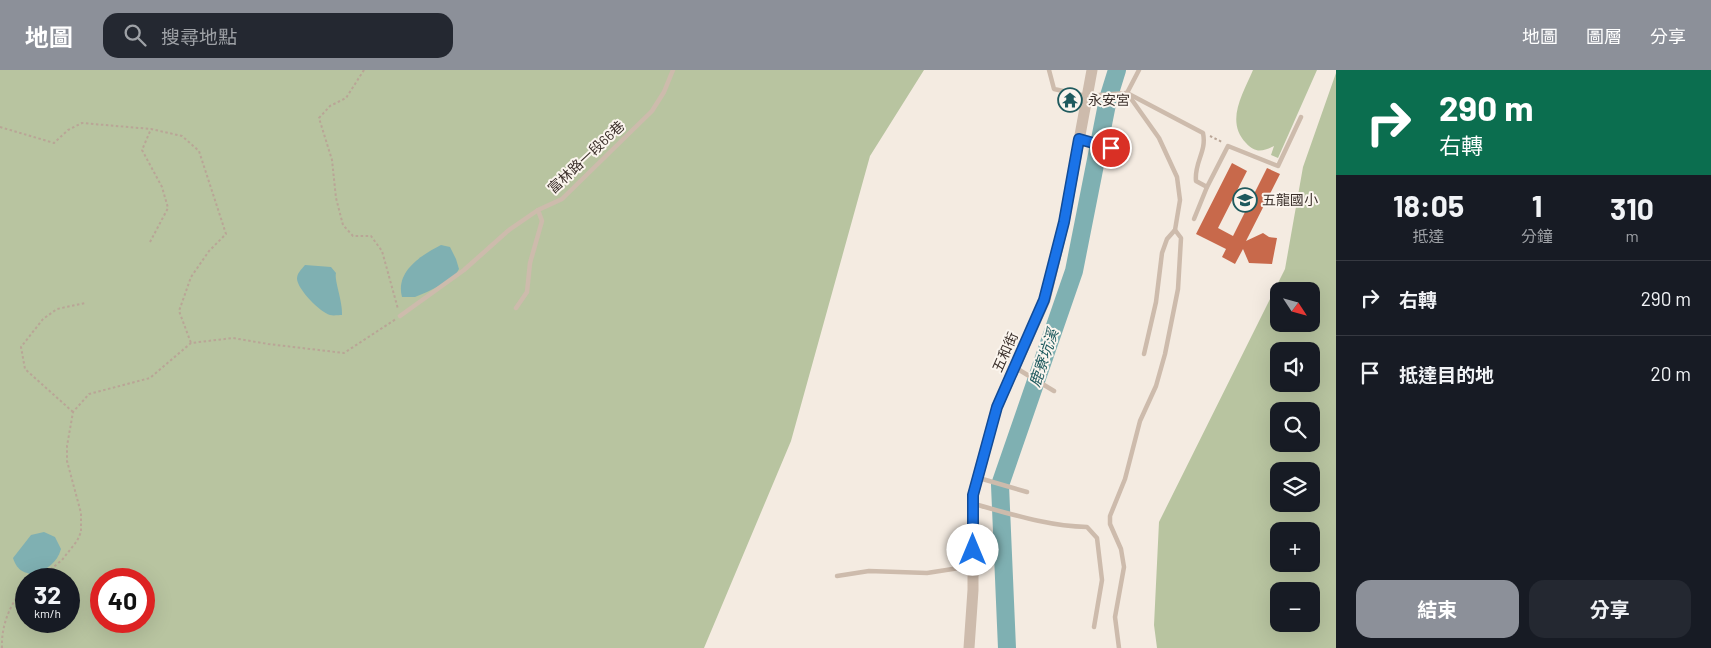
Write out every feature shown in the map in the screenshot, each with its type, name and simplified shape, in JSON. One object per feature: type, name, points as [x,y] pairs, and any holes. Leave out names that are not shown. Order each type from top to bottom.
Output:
[{"type":"street","name":"五和街","points":[[969,648],[974,590],[973,495],[997,407],[1044,300],[1064,222],[1092,70]]},
{"type":"lane","name":"富林路一段66巷","points":[[400,316],[464,270],[510,230],[538,210],[562,199],[652,111],[664,92],[673,70]]},
{"type":"lane","points":[[1049,70],[1054,89],[1086,96],[1127,93],[1203,133],[1205,143],[1195,171],[1196,181],[1207,188]]},
{"type":"lane","points":[[1127,93],[1139,70]]},
{"type":"lane","points":[[1119,648],[1115,617],[1124,567],[1121,549],[1110,524],[1110,516],[1126,479],[1140,421],[1156,386],[1165,354],[1178,288],[1180,238],[1176,230],[1180,200],[1177,177],[1159,138],[1127,93]]},
{"type":"lane","points":[[1194,219],[1228,146],[1278,166],[1301,117]]},
{"type":"lane","points":[[1079,139],[1127,152]]},
{"type":"lane","points":[[516,308],[527,292],[530,263],[542,221],[538,210]]},
{"type":"lane","points":[[1144,354],[1156,302],[1162,253],[1167,239],[1176,230]]},
{"type":"lane","points":[[1015,368],[1054,391]]},
{"type":"lane","points":[[978,478],[1027,492]]},
{"type":"lane","points":[[974,504],[1029,519],[1087,527],[1098,538],[1102,580],[1094,627]]},
{"type":"lane","points":[[837,576],[869,571],[927,573],[973,566]]},
{"type":"path","points":[[52,568],[62,560],[77,541],[81,532],[81,513],[67,461],[67,446],[73,412],[90,394],[150,378],[192,343],[233,338],[344,353],[400,316],[382,251],[371,236],[353,236],[343,225],[336,198],[332,160],[319,118],[330,106],[346,98],[364,70]]},
{"type":"path","points":[[0,127],[54,143],[68,130],[82,123],[151,129],[182,136],[199,151],[226,234],[209,251],[191,277],[179,311],[192,343]]},
{"type":"path","points":[[150,242],[168,208],[162,188],[142,150],[151,129]]},
{"type":"path","points":[[1203,133],[1228,146]]},
{"type":"path","points":[[73,412],[25,369],[21,348],[43,319],[57,309],[85,303]]},
{"type":"path","points":[[2,648],[1,634],[15,599]]},
{"type":"green space","points":[[0,70],[924,70],[870,156],[791,441],[704,648],[0,648]]},
{"type":"green space","points":[[1253,70],[1317,70],[1278,158],[1271,155],[1274,146],[1260,150],[1253,149],[1240,135],[1237,126],[1238,107]]},
{"type":"green space","points":[[1336,73],[1336,648],[1157,648],[1154,625],[1159,522],[1270,299],[1270,332],[1320,332],[1320,282],[1279,282],[1285,269],[1303,167]]},
{"type":"water","points":[[441,245],[450,247],[456,259],[459,269],[453,279],[415,297],[402,297],[402,280],[411,265]]},
{"type":"water","points":[[305,265],[331,267],[336,273],[342,315],[326,313],[315,305],[301,289],[297,279],[298,273]]},
{"type":"water","points":[[44,532],[55,537],[61,549],[57,558],[47,568],[18,568],[16,565],[13,558],[31,535]]},
{"type":"building","points":[[1232,163],[1247,171],[1218,228],[1233,236],[1267,168],[1280,174],[1246,241],[1263,233],[1269,237],[1277,238],[1272,264],[1249,263],[1243,249],[1235,264],[1222,257],[1226,249],[1196,234]]},
{"type":"waterway","name":"鹿寮坑溪","points":[[1007,648],[1000,485],[1074,271],[1108,99],[1117,70]]},
{"type":"place","name":"永安宮","points":[[1070,100]]},
{"type":"place","name":"五龍國小","points":[[1245,200]]},
{"type":"route","points":[[973,550],[973,495],[997,407],[1044,300],[1064,222],[1079,139],[1111,148]]}]
